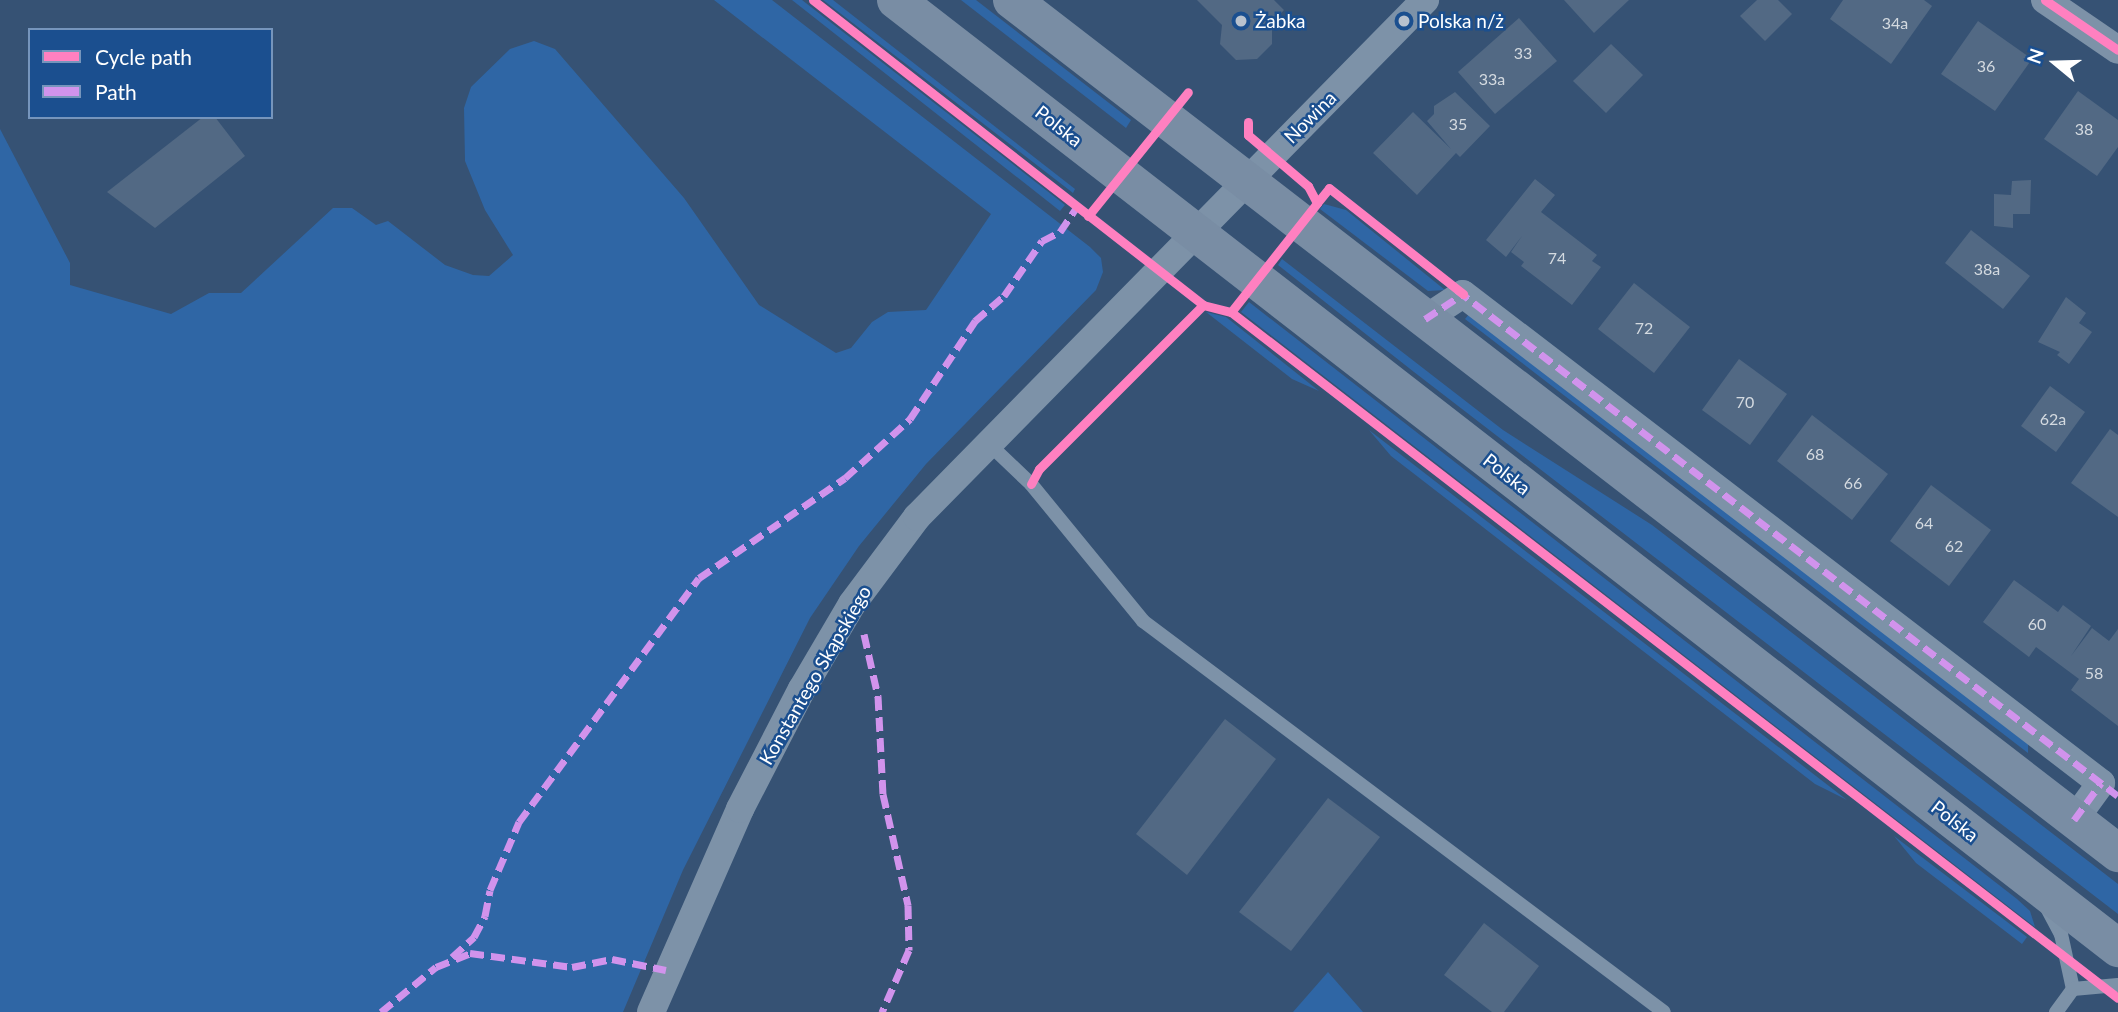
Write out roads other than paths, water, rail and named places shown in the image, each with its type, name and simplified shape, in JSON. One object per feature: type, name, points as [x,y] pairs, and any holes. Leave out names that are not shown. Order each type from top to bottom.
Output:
[{"type":"street","name":"Polska","points":[[896,0],[2118,948]]},
{"type":"street","points":[[1012,0],[2118,853]]},
{"type":"street","name":"Nowina","points":[[1195,233],[1425,0]]},
{"type":"street","points":[[2045,0],[2118,50]]},
{"type":"street","name":"Konstantego Skąpskiego","points":[[651,1012],[740,810],[852,604],[917,517],[1195,233]]},
{"type":"street","points":[[1425,318],[1467,288],[2105,778],[2074,820]]},
{"type":"lane","points":[[989,444],[1031,484],[1143,621],[1664,1012]]},
{"type":"lane","points":[[2034,882],[2061,934],[2073,989]]},
{"type":"lane","points":[[2056,1012],[2073,989],[2118,985]]},
{"type":"place","name":"Żabka","points":[[1241,21]]},
{"type":"place","name":"Polska n/ż","points":[[1404,21]]}]
